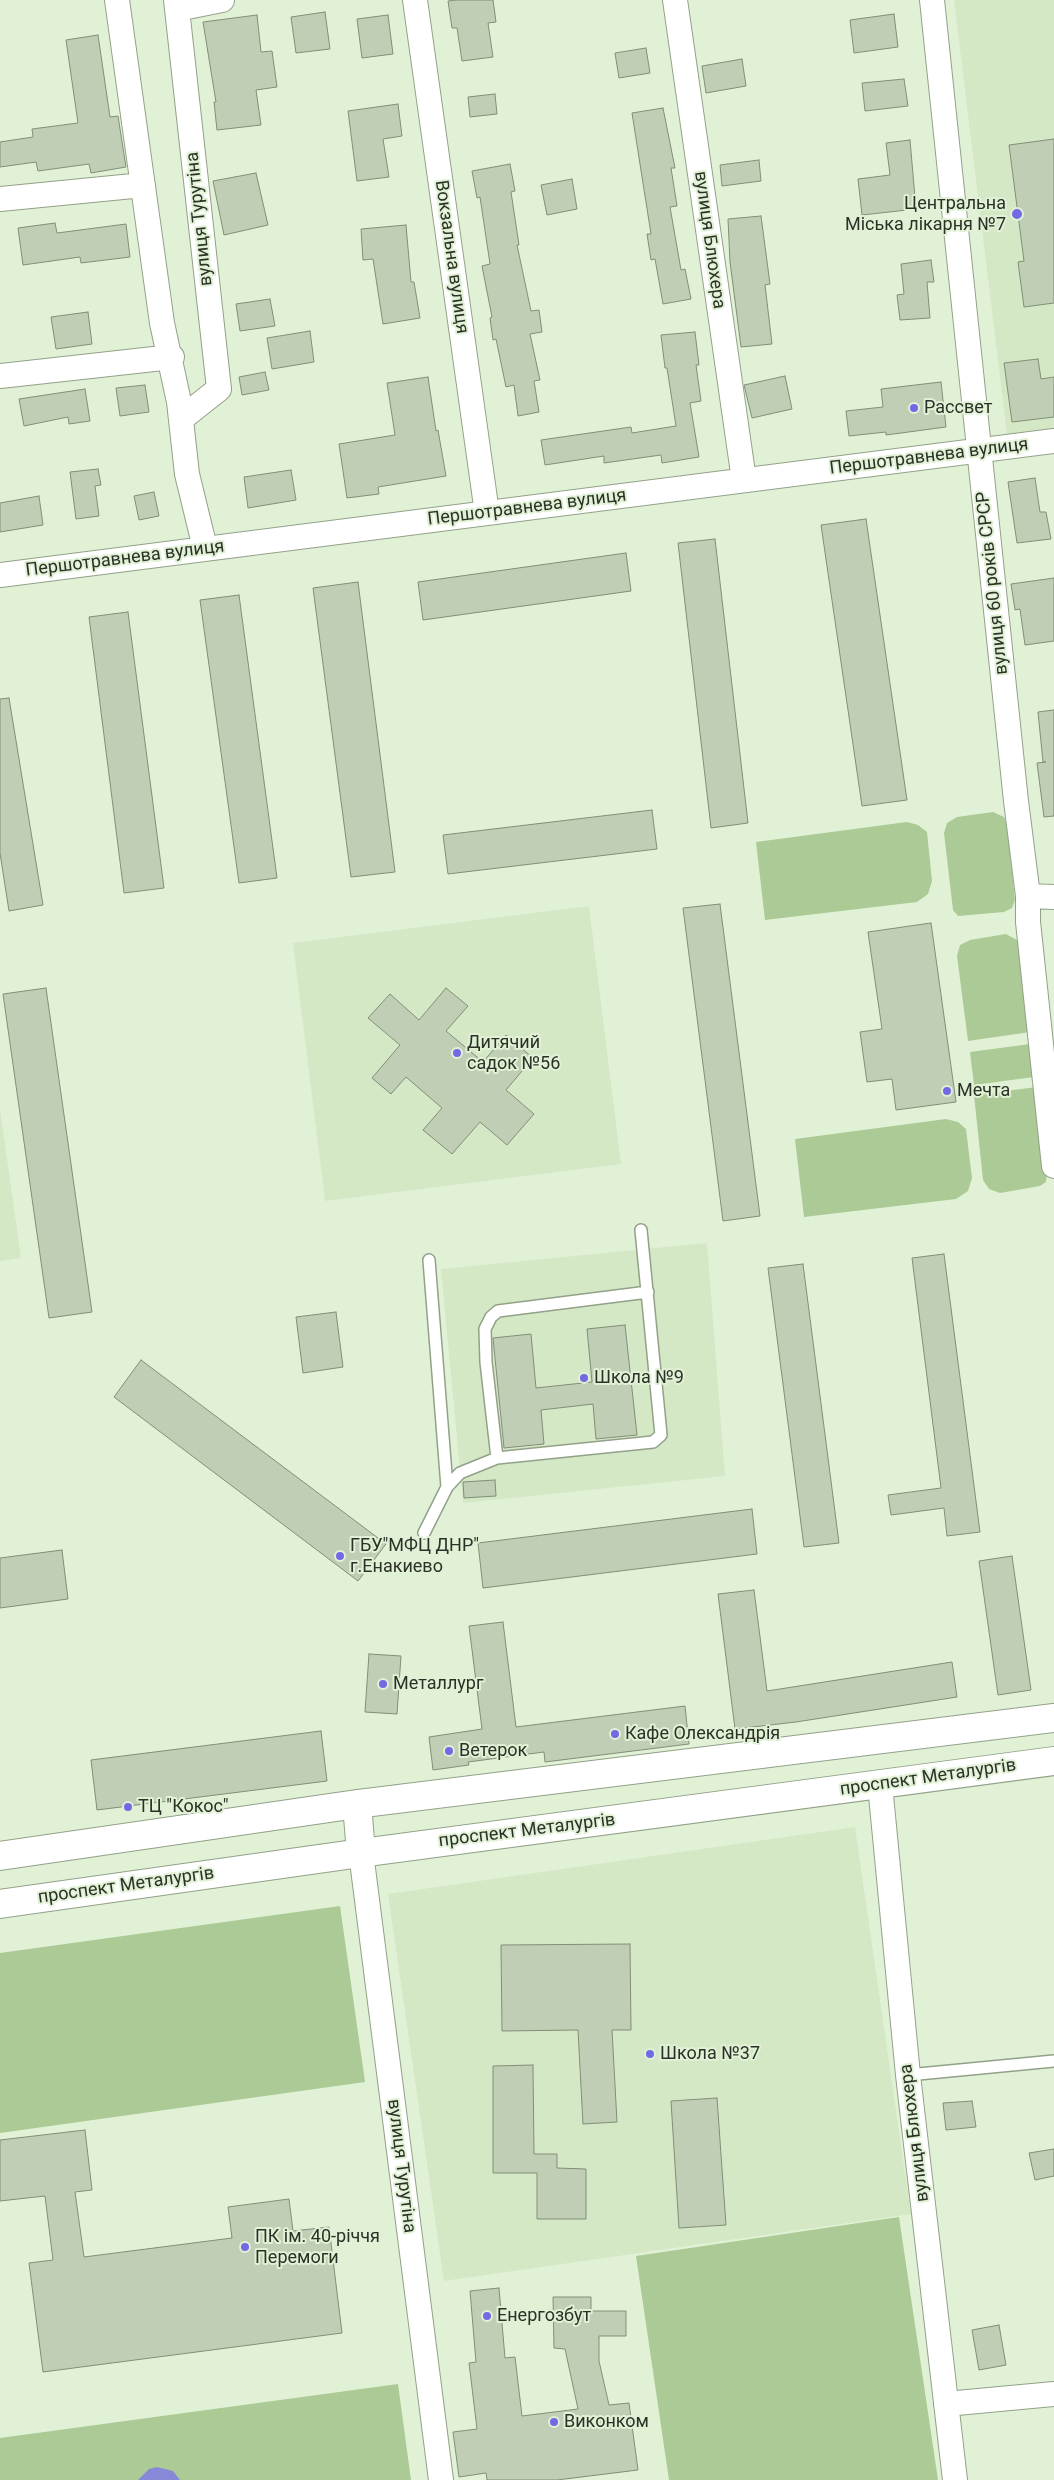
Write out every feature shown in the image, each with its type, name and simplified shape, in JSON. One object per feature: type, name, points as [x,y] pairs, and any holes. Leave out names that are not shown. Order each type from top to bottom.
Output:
[{"type":"street","points":[[117,0],[143,185],[181,419],[186,474],[205,548]]},
{"type":"street","points":[[177,4],[222,0]]},
{"type":"street","name":"Вокзальна вулиця","points":[[415,0],[487,513]]},
{"type":"street","name":"вулиця Блюхера","points":[[675,0],[744,480]]},
{"type":"street","name":"вулиця 60 років СРСР","points":[[932,0],[1016,801],[1028,896],[1028,922],[1054,1166]]},
{"type":"street","name":"вулиця Турутіна","points":[[177,4],[219,389],[181,419]]},
{"type":"street","points":[[0,199],[143,185]]},
{"type":"street","points":[[0,376],[171,357]]},
{"type":"street","name":"Першотравнева вулиця","points":[[0,574],[1054,441]]},
{"type":"street","points":[[1028,896],[1054,897]]},
{"type":"street","points":[[0,1856],[357,1804],[1054,1718]]},
{"type":"street","points":[[904,1737],[912,1780]]},
{"type":"street","name":"проспект Металургів","points":[[0,1904],[361,1853],[1054,1761]]},
{"type":"street","name":"вулиця Блюхера","points":[[880,1785],[908,2076],[955,2480]]},
{"type":"street","points":[[357,1804],[361,1853]]},
{"type":"street","name":"вулиця Турутіна","points":[[361,1853],[441,2480]]},
{"type":"street","points":[[946,2404],[1054,2394]]},
{"type":"lane","points":[[424,1534],[447,1488],[460,1473],[497,1458],[653,1442],[659,1439],[662,1431],[641,1230]]},
{"type":"lane","points":[[429,1260],[447,1488]]},
{"type":"lane","points":[[497,1458],[486,1362],[485,1329],[491,1317],[498,1311],[648,1292]]},
{"type":"lane","points":[[908,2076],[1054,2061]]},
{"type":"shaded area","name":"Центральна Міська лікарня №7","points":[[954,0],[1054,0],[1054,428],[1007,434]]},
{"type":"shaded area","points":[[993,812],[1004,817],[1007,825],[1015,900],[1012,908],[1004,912],[958,916],[953,910],[944,833],[947,823],[957,817]]},
{"type":"shaded area","points":[[907,822],[918,825],[927,832],[932,881],[928,894],[917,902],[765,920],[756,842]]},
{"type":"shaded area","name":"Дитячий садок №56","points":[[589,906],[621,1164],[325,1201],[293,943]]},
{"type":"shaded area","points":[[1006,934],[1017,940],[1021,947],[1030,1032],[968,1041],[957,956],[960,945],[970,940]]},
{"type":"shaded area","points":[[1030,1044],[1034,1077],[974,1085],[970,1052]]},
{"type":"shaded area","points":[[1037,1087],[1047,1174],[1046,1182],[1040,1186],[1000,1193],[989,1189],[983,1180],[974,1095]]},
{"type":"shaded area","points":[[0,1108],[21,1258],[0,1261]]},
{"type":"shaded area","points":[[946,1119],[958,1122],[966,1129],[972,1178],[968,1191],[956,1199],[804,1217],[795,1139]]},
{"type":"shaded area","name":"Школа №9","points":[[707,1243],[725,1476],[463,1503],[441,1269]]},
{"type":"shaded area","name":"Школа №37","points":[[855,1827],[911,2214],[444,2281],[388,1894]]},
{"type":"shaded area","points":[[340,1906],[365,2082],[0,2133],[0,1953]]},
{"type":"shaded area","points":[[899,2217],[938,2480],[669,2480],[636,2256]]},
{"type":"shaded area","points":[[398,2384],[411,2480],[0,2480],[0,2438]]},
{"type":"shaded area","points":[[157,2467],[173,2471],[180,2480],[138,2480],[149,2469]]},
{"type":"building","points":[[493,0],[496,22],[488,23],[493,57],[462,61],[457,28],[452,28],[448,1]]},
{"type":"building","points":[[325,12],[330,49],[296,53],[291,17]]},
{"type":"building","points":[[894,14],[898,47],[854,53],[850,20]]},
{"type":"building","points":[[257,15],[261,52],[272,51],[277,87],[256,90],[261,125],[217,130],[214,102],[216,102],[203,22]]},
{"type":"building","points":[[388,15],[393,54],[362,58],[357,19]]},
{"type":"building","points":[[98,35],[110,117],[118,116],[126,167],[91,173],[89,164],[38,171],[36,162],[0,167],[0,142],[33,137],[32,129],[78,123],[66,40]]},
{"type":"building","points":[[646,48],[650,73],[619,78],[615,53]]},
{"type":"building","points":[[742,59],[746,86],[706,93],[702,66]]},
{"type":"building","points":[[904,79],[908,106],[865,111],[862,83]]},
{"type":"building","points":[[495,94],[497,114],[470,117],[468,97]]},
{"type":"building","points":[[398,104],[402,136],[383,139],[389,177],[357,181],[348,111]]},
{"type":"building","points":[[663,108],[675,168],[671,168],[677,206],[670,207],[681,270],[685,269],[691,299],[663,304],[655,259],[651,260],[647,234],[651,234],[632,113]]},
{"type":"building","points":[[1054,139],[1054,303],[1024,307],[1018,262],[1024,261],[1009,145]]},
{"type":"building","points":[[910,140],[916,209],[862,215],[858,179],[890,175],[886,143]]},
{"type":"building","points":[[759,160],[761,181],[722,186],[720,165]]},
{"type":"building","points":[[510,164],[515,191],[511,192],[519,245],[517,245],[531,311],[539,310],[542,332],[530,334],[540,380],[534,381],[539,412],[518,416],[514,385],[506,387],[496,339],[493,340],[490,318],[492,317],[482,266],[490,264],[480,197],[477,198],[472,171]]},
{"type":"building","points":[[256,173],[268,225],[224,235],[213,181]]},
{"type":"building","points":[[572,179],[577,209],[547,215],[541,185]]},
{"type":"building","points":[[761,216],[770,284],[765,285],[772,344],[741,347],[730,262],[728,219]]},
{"type":"building","points":[[55,223],[57,233],[126,224],[130,257],[81,263],[80,257],[23,265],[18,228]]},
{"type":"building","points":[[406,225],[411,282],[414,282],[420,318],[383,324],[373,259],[363,260],[361,229]]},
{"type":"building","points":[[931,260],[934,282],[927,282],[930,318],[900,320],[897,295],[904,294],[901,264]]},
{"type":"building","points":[[270,299],[275,326],[240,331],[236,304]]},
{"type":"building","points":[[88,312],[92,344],[56,349],[51,317]]},
{"type":"building","points":[[310,331],[314,362],[272,369],[267,338]]},
{"type":"building","points":[[695,332],[699,365],[696,365],[701,401],[690,403],[699,457],[662,463],[661,455],[604,463],[604,456],[545,465],[541,440],[631,427],[632,433],[676,426],[661,335]]},
{"type":"building","points":[[1038,359],[1041,379],[1054,377],[1054,417],[1012,422],[1004,363]]},
{"type":"building","points":[[265,372],[269,390],[242,395],[239,377]]},
{"type":"building","points":[[785,376],[792,409],[752,418],[744,385]]},
{"type":"building","points":[[428,377],[436,431],[438,430],[446,476],[378,487],[379,494],[347,498],[339,444],[395,435],[387,383]]},
{"type":"building","name":"Рассвет","points":[[941,382],[946,427],[886,435],[886,432],[849,436],[846,411],[883,407],[881,389]]},
{"type":"building","points":[[145,385],[149,412],[120,416],[116,388]]},
{"type":"building","points":[[85,389],[90,421],[69,424],[68,417],[24,426],[19,399]]},
{"type":"building","points":[[98,469],[101,485],[95,486],[99,516],[76,519],[70,472]]},
{"type":"building","points":[[291,470],[296,500],[248,508],[244,477]]},
{"type":"building","points":[[1035,478],[1040,512],[1046,512],[1051,539],[1017,543],[1008,482]]},
{"type":"building","points":[[154,492],[159,516],[139,520],[134,496]]},
{"type":"building","points":[[39,496],[43,525],[0,532],[0,503]]},
{"type":"building","points":[[866,519],[907,800],[862,806],[821,525]]},
{"type":"building","points":[[715,539],[748,823],[711,828],[678,543]]},
{"type":"building","points":[[626,553],[631,591],[423,620],[418,582]]},
{"type":"building","points":[[1054,578],[1054,641],[1025,645],[1020,609],[1015,610],[1011,584]]},
{"type":"building","points":[[358,582],[395,872],[351,877],[313,588]]},
{"type":"building","points":[[239,595],[277,878],[239,883],[200,600]]},
{"type":"building","points":[[128,612],[164,888],[124,893],[89,617]]},
{"type":"building","points":[[9,698],[43,905],[9,911],[0,853],[0,699]]},
{"type":"building","points":[[1054,710],[1054,816],[1044,817],[1037,763],[1046,762],[1043,762],[1038,712]]},
{"type":"building","points":[[652,810],[657,849],[448,874],[443,835]]},
{"type":"building","points":[[720,904],[760,1216],[723,1221],[683,908]]},
{"type":"building","points":[[931,923],[956,1102],[896,1110],[892,1079],[867,1082],[860,1032],[882,1029],[868,932]]},
{"type":"building","points":[[46,988],[92,1312],[49,1318],[3,994]]},
{"type":"building","points":[[446,988],[468,1006],[446,1031],[483,1062],[506,1035],[533,1058],[506,1090],[534,1114],[507,1145],[480,1122],[452,1154],[423,1130],[442,1108],[406,1077],[391,1094],[372,1078],[400,1045],[368,1018],[390,994],[419,1020]]},
{"type":"building","points":[[944,1254],[980,1532],[947,1536],[944,1508],[891,1515],[888,1495],[941,1488],[912,1258]]},
{"type":"building","points":[[803,1264],[839,1543],[804,1547],[768,1268]]},
{"type":"building","points":[[336,1312],[343,1367],[303,1373],[296,1317]]},
{"type":"building","points":[[625,1325],[637,1435],[596,1439],[593,1404],[541,1410],[544,1444],[504,1448],[493,1338],[531,1334],[536,1388],[592,1382],[587,1329]]},
{"type":"building","points":[[141,1360],[386,1544],[358,1581],[114,1397]]},
{"type":"building","points":[[495,1480],[496,1496],[464,1498],[463,1482]]},
{"type":"building","points":[[752,1509],[757,1554],[483,1588],[478,1543]]},
{"type":"building","points":[[62,1550],[68,1599],[0,1608],[0,1558]]},
{"type":"building","points":[[1012,1556],[1031,1690],[998,1695],[979,1561]]},
{"type":"building","points":[[754,1590],[767,1691],[952,1662],[957,1697],[796,1722],[735,1729],[718,1594]]},
{"type":"building","points":[[503,1622],[516,1727],[685,1706],[689,1744],[545,1762],[544,1752],[468,1762],[469,1765],[433,1770],[429,1737],[482,1729],[469,1626]]},
{"type":"building","name":"Металлург","points":[[369,1654],[401,1656],[397,1714],[365,1712]]},
{"type":"building","points":[[321,1731],[327,1781],[97,1810],[91,1760]]},
{"type":"building","points":[[630,1944],[631,2030],[612,2030],[617,2122],[583,2124],[578,2030],[502,2031],[501,1945]]},
{"type":"building","points":[[533,2065],[534,2154],[557,2154],[557,2168],[586,2169],[586,2219],[537,2219],[537,2173],[493,2173],[493,2066]]},
{"type":"building","points":[[717,2098],[726,2225],[679,2228],[671,2101]]},
{"type":"building","points":[[972,2101],[976,2127],[946,2130],[943,2103]]},
{"type":"building","name":"ПК ім. 40-річчя Перемоги","points":[[85,2130],[92,2190],[75,2192],[84,2257],[232,2238],[228,2207],[289,2199],[293,2231],[329,2227],[342,2333],[43,2372],[29,2263],[53,2260],[45,2196],[0,2201],[0,2140]]},
{"type":"building","points":[[1054,2149],[1054,2176],[1035,2180],[1029,2153]]},
{"type":"building","name":"Виконком","points":[[499,2288],[505,2358],[515,2357],[522,2416],[578,2409],[565,2349],[554,2348],[553,2297],[591,2297],[591,2311],[626,2311],[626,2336],[599,2336],[599,2361],[609,2405],[629,2403],[638,2470],[557,2480],[487,2480],[486,2473],[459,2477],[453,2432],[477,2429],[469,2363],[476,2362],[470,2291]]},
{"type":"building","points":[[999,2325],[1006,2365],[979,2370],[972,2330]]},
{"type":"place","name":"Центральна Міська лікарня №7","points":[[1017,214]]},
{"type":"place","name":"Рассвет","points":[[914,408]]},
{"type":"place","name":"Дитячий садок №56","points":[[457,1053]]},
{"type":"place","name":"Мечта","points":[[947,1091]]},
{"type":"place","name":"Школа №9","points":[[584,1378]]},
{"type":"place","name":"ГБУ\"МФЦ ДНР\" г.Енакиево","points":[[340,1556]]},
{"type":"place","name":"Металлург","points":[[383,1684]]},
{"type":"place","name":"Кафе Олександрія","points":[[615,1734]]},
{"type":"place","name":"Ветерок","points":[[449,1751]]},
{"type":"place","name":"ТЦ \"Кокос\"","points":[[128,1807]]},
{"type":"place","name":"Школа №37","points":[[650,2054]]},
{"type":"place","name":"ПК ім. 40-річчя Перемоги","points":[[245,2247]]},
{"type":"place","name":"Енергозбут","points":[[487,2316]]},
{"type":"place","name":"Виконком","points":[[554,2422]]}]
